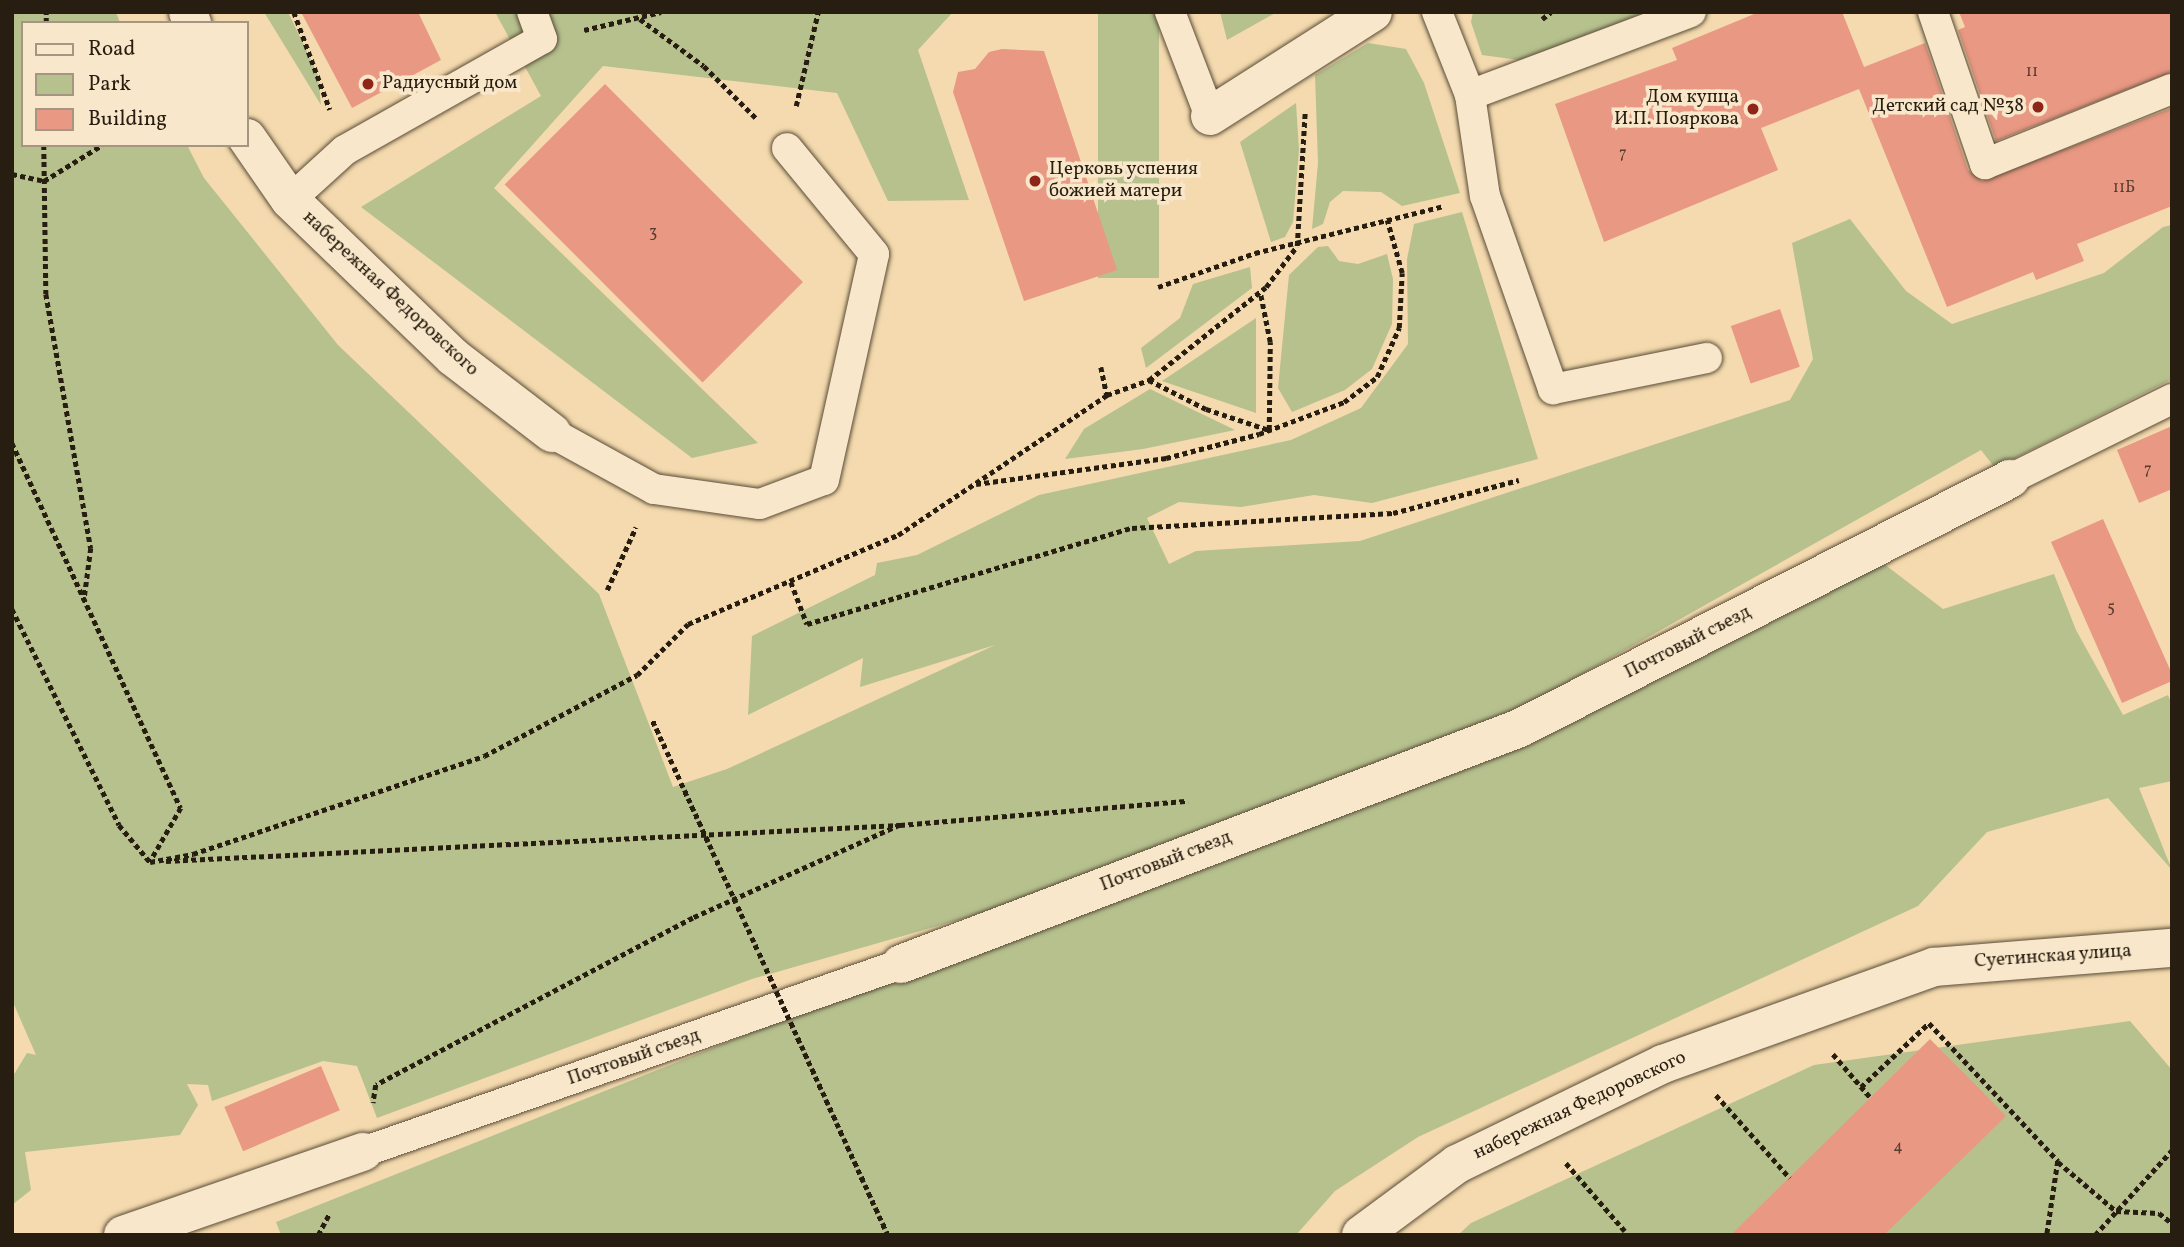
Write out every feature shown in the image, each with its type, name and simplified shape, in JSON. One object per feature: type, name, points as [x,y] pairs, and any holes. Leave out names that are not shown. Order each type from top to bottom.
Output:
[{"type":"street","points":[[1210,116],[1373,12]]},
{"type":"street","name":"набережная Федоровского","points":[[248,139],[290,200],[453,357],[552,433]]},
{"type":"street","name":"Почтовый съезд","points":[[901,964],[1520,728],[2010,479]]},
{"type":"street","name":"Суетинская улица","points":[[1934,967],[2172,948]]},
{"type":"street","name":"набережная Федоровского","points":[[1361,1235],[1457,1164],[1663,1064],[1934,967]]},
{"type":"street","name":"Почтовый съезд","points":[[122,1235],[363,1152]]},
{"type":"lane","points":[[1170,12],[1210,116]]},
{"type":"lane","points":[[1437,12],[1470,95],[1485,196],[1553,389],[1707,358]]},
{"type":"lane","points":[[1470,95],[1691,12]]},
{"type":"lane","points":[[1933,12],[1985,164],[2172,89]]},
{"type":"lane","points":[[290,200],[345,150],[537,26]]},
{"type":"lane","points":[[552,433],[654,489],[760,504],[824,480],[874,254],[787,148]]},
{"type":"lane","name":"Почтовый съезд","points":[[2010,479],[2172,399]]},
{"type":"lane","name":"Почтовый съезд","points":[[363,1152],[901,964]]},
{"type":"path","points":[[294,12],[345,150]]},
{"type":"path","points":[[537,26],[640,19],[661,12]]},
{"type":"path","points":[[787,148],[818,12]]},
{"type":"path","points":[[640,19],[704,66],[787,148]]},
{"type":"path","points":[[150,862],[193,854],[484,756],[637,675],[688,624],[898,535],[1107,395],[1149,380],[1260,292],[1297,246],[1307,145],[1303,57]]},
{"type":"path","points":[[44,147],[46,294],[91,548],[84,601]]},
{"type":"path","points":[[12,174],[44,181],[99,147]]},
{"type":"path","points":[[1158,287],[1255,253],[1297,246],[1485,196]]},
{"type":"path","points":[[973,485],[1167,458],[1269,430],[1344,402],[1377,377],[1399,328],[1402,273],[1387,220]]},
{"type":"path","points":[[1260,292],[1270,342],[1269,430]]},
{"type":"path","points":[[1101,368],[1107,395]]},
{"type":"path","points":[[1149,380],[1206,409],[1269,430]]},
{"type":"path","points":[[12,443],[181,808],[150,862]]},
{"type":"path","points":[[791,582],[807,624],[1132,528],[1393,513],[1518,480]]},
{"type":"path","points":[[607,590],[654,489]]},
{"type":"path","points":[[12,609],[119,825],[150,862]]},
{"type":"path","points":[[653,721],[888,1235]]},
{"type":"path","points":[[150,862],[900,825],[1191,801]]},
{"type":"path","points":[[363,1152],[376,1085],[693,918],[900,825]]},
{"type":"path","points":[[1861,1087],[1929,1023],[2058,1161],[2116,1211],[2158,1213],[2172,1223]]},
{"type":"path","points":[[1831,1051],[1871,1098]]},
{"type":"path","points":[[1708,1086],[1790,1178]]},
{"type":"path","points":[[2095,1235],[2172,1150]]},
{"type":"path","points":[[1558,1153],[1625,1231]]},
{"type":"path","points":[[2047,1235],[2058,1161]]},
{"type":"green space","points":[[12,12],[116,12],[119,21],[21,21],[21,147],[188,147],[204,178],[338,345],[599,594],[673,787],[727,769],[995,645],[860,687],[863,658],[748,715],[752,636],[875,575],[877,563],[917,555],[1039,495],[1291,440],[1361,408],[1408,344],[1407,259],[1414,224],[1462,212],[1538,459],[1372,503],[1314,495],[1241,507],[1179,502],[1147,518],[1169,564],[1196,551],[1360,541],[1790,400],[1813,359],[1792,243],[1850,219],[1906,291],[1952,324],[2104,273],[2163,227],[2172,225],[2172,379],[1995,468],[1981,450],[1495,723],[1071,888],[752,979],[377,1118],[357,1066],[323,1061],[212,1101],[208,1085],[187,1084],[198,1105],[180,1135],[25,1152],[31,1190],[12,1205],[13,1076],[27,1053],[36,1055],[12,1000]]},
{"type":"green space","points":[[264,12],[288,12],[318,75],[321,105]]},
{"type":"green space","points":[[495,12],[953,12],[918,50],[969,200],[888,201],[837,93],[603,66],[494,188],[758,443],[692,458],[361,207],[541,96]]},
{"type":"green space","points":[[1098,12],[1159,12],[1159,278],[1098,278]]},
{"type":"green space","points":[[1220,12],[1277,12],[1227,40]]},
{"type":"green space","points":[[1473,12],[1646,12],[1526,61],[1482,55],[1471,22]]},
{"type":"green space","points":[[1368,43],[1406,49],[1424,83],[1460,193],[1402,206],[1381,192],[1343,191],[1330,202],[1323,224],[1312,229],[1318,163],[1315,75]]},
{"type":"green space","points":[[1296,103],[1299,150],[1293,222],[1285,237],[1271,242],[1240,142]]},
{"type":"green space","points":[[1328,246],[1339,261],[1358,264],[1387,254],[1393,279],[1392,324],[1372,369],[1345,390],[1292,412],[1278,388],[1289,275],[1318,247]]},
{"type":"green space","points":[[1250,267],[1252,288],[1146,368],[1141,348],[1180,318],[1193,284]]},
{"type":"green space","points":[[1256,318],[1256,413],[1162,381]]},
{"type":"green space","points":[[1150,389],[1235,430],[1143,449],[1065,459],[1084,429]]},
{"type":"green space","points":[[1875,557],[1943,609],[2054,574],[2076,630],[2123,715],[2168,695],[2172,705],[2172,781],[2139,788],[2172,870],[2108,798],[1987,832],[1918,906],[1418,1137],[1335,1191],[1296,1235],[281,1235],[276,1222],[775,1023]]},
{"type":"green space","points":[[2130,1021],[2172,1070],[2172,1235],[1458,1235],[1471,1223],[1814,1065]]},
{"type":"building","name":"Радиусный дом","points":[[301,12],[418,12],[441,60],[352,108]]},
{"type":"building","points":[[1759,12],[1842,12],[1864,67],[1925,43],[1968,170],[1982,181],[2172,108],[2172,206],[2077,244],[2084,261],[2036,280],[2033,272],[1947,307],[1859,89],[1761,128],[1778,170],[1604,242],[1555,104],[1677,60],[1672,48]]},
{"type":"building","name":"Детский сад №38","points":[[1959,12],[2172,12],[2172,72],[1996,141],[1958,30],[1965,27]]},
{"type":"building","name":"Церковь успения божией матери","points":[[1002,49],[1044,51],[1117,270],[1024,301],[953,92],[958,72],[975,69],[989,52]]},
{"type":"building","points":[[605,84],[803,282],[703,382],[505,184]]},
{"type":"building","points":[[1780,309],[1800,367],[1751,384],[1731,326]]},
{"type":"building","points":[[2172,426],[2172,489],[2139,503],[2117,450]]},
{"type":"building","points":[[2103,519],[2172,674],[2172,681],[2122,703],[2051,542]]},
{"type":"building","points":[[1930,1039],[2006,1116],[1884,1235],[1731,1235]]},
{"type":"building","points":[[321,1066],[340,1110],[243,1151],[224,1107]]},
{"type":"place","name":"Радиусный дом","points":[[368,84]]},
{"type":"place","name":"Детский сад №38","points":[[2038,107]]},
{"type":"place","name":"Дом купца И.П. Пояркова","points":[[1753,109]]},
{"type":"place","name":"Церковь успения божией матери","points":[[1035,181]]}]
